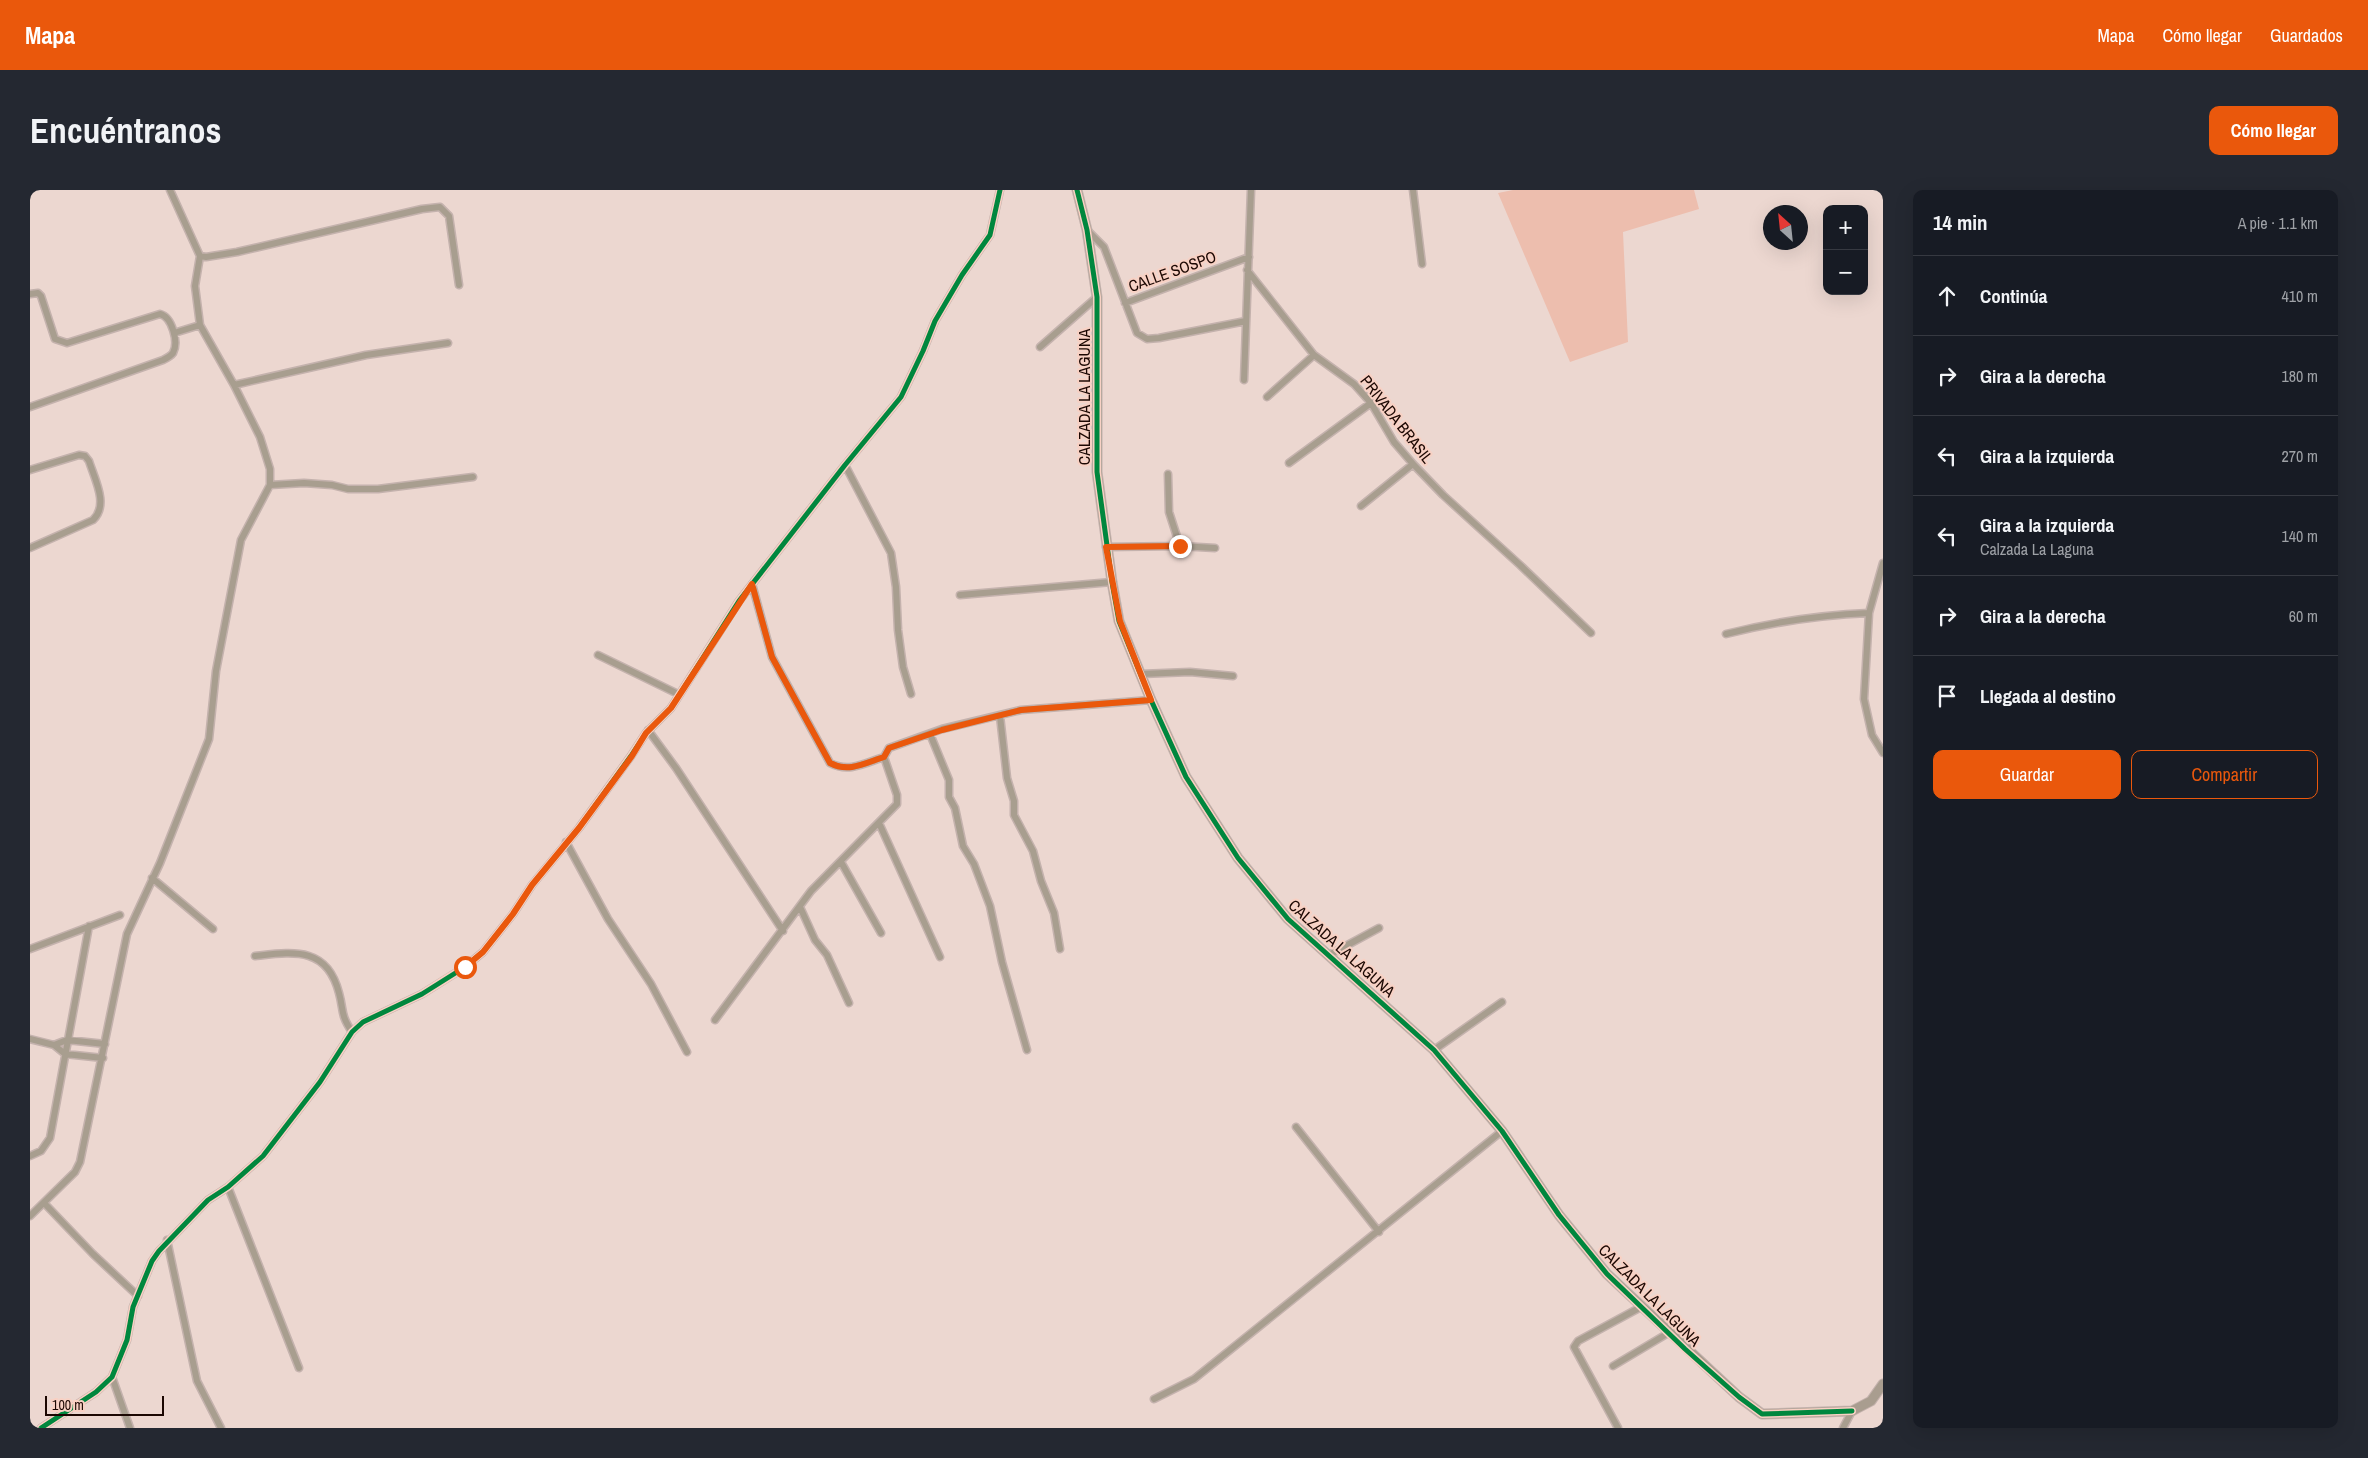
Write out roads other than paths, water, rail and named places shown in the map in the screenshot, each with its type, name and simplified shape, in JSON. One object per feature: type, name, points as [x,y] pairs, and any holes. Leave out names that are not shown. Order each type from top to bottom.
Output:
[{"type":"street","points":[[30,1216],[45,1204],[75,1172],[80,1162],[103,1058],[127,934],[160,863],[209,739],[216,671],[241,540],[270,485],[270,469],[260,437],[234,385],[200,325],[195,286],[200,256],[170,190]]},
{"type":"street","points":[[41,1428],[96,1392],[112,1377],[127,1340],[133,1307],[152,1261],[167,1240],[208,1200],[228,1187],[263,1156],[277,1140],[320,1082],[352,1032],[370,1018],[422,994],[483,952],[566,842],[579,828],[648,730],[671,708],[678,694],[752,584],[901,397],[935,321],[962,275],[990,235],[1000,190]]},
{"type":"street","name":"CALZADA LA LAGUNA","points":[[1077,190],[1087,230],[1097,297],[1097,472],[1112,582],[1120,621],[1151,700],[1186,777],[1238,858],[1288,919],[1434,1050],[1502,1131],[1559,1215],[1607,1274],[1670,1332],[1685,1349],[1739,1398],[1762,1414],[1852,1411]]},
{"type":"street","points":[[1244,380],[1251,190]]},
{"type":"street","points":[[1413,190],[1422,264]]},
{"type":"street","points":[[200,256],[206,257],[237,252],[422,209],[440,207],[449,216],[459,285]]},
{"type":"street","name":"CALLE SOSPO","points":[[1087,230],[1104,247],[1126,303],[1249,257]]},
{"type":"street","name":"PRIVADA BRASIL","points":[[1247,270],[1314,355],[1354,384],[1371,403],[1394,442],[1413,464],[1443,495],[1591,633]]},
{"type":"street","points":[[30,294],[38,293],[41,296],[56,339],[61,342],[67,344],[160,314],[167,319],[174,333],[175,346],[172,354],[163,360],[30,407]]},
{"type":"street","points":[[1040,347],[1097,297]]},
{"type":"street","points":[[1126,303],[1137,333],[1147,339],[1246,321]]},
{"type":"street","points":[[174,333],[200,325]]},
{"type":"street","points":[[234,385],[366,355],[448,343]]},
{"type":"street","points":[[1267,397],[1314,355]]},
{"type":"street","points":[[1289,462],[1371,403]]},
{"type":"street","points":[[30,470],[79,455],[86,456],[102,505],[99,514],[93,520],[30,548]]},
{"type":"street","points":[[1361,506],[1413,464]]},
{"type":"street","points":[[845,465],[890,553],[896,587],[898,630],[903,667],[910,694]]},
{"type":"street","points":[[1168,474],[1170,512],[1180,546]]},
{"type":"street","points":[[270,485],[332,484],[348,489],[378,489],[473,477]]},
{"type":"street","points":[[1106,547],[1180,546],[1215,548]]},
{"type":"street","points":[[1883,563],[1869,613],[1864,698],[1872,735],[1883,753]]},
{"type":"street","points":[[960,595],[1112,582]]},
{"type":"street","points":[[752,584],[772,657],[830,763],[840,768],[853,767],[884,757],[889,748],[930,734],[1021,710],[1151,700]]},
{"type":"street","points":[[1726,634],[1756,626],[1824,616],[1869,613]]},
{"type":"street","points":[[598,654],[678,694]]},
{"type":"street","points":[[1141,674],[1190,672],[1233,676]]},
{"type":"street","points":[[1000,716],[1007,778],[1014,801],[1014,815],[1034,851],[1041,881],[1054,913],[1060,948]]},
{"type":"street","points":[[648,730],[676,768],[783,931]]},
{"type":"street","points":[[930,734],[949,780],[948,797],[954,808],[959,835],[990,906],[1002,962],[1027,1050]]},
{"type":"street","points":[[715,1020],[812,891],[897,804],[897,795],[884,757]]},
{"type":"street","points":[[879,823],[940,957]]},
{"type":"street","points":[[566,842],[608,919],[651,984],[687,1052]]},
{"type":"street","points":[[840,862],[881,933]]},
{"type":"street","points":[[152,878],[213,929]]},
{"type":"street","points":[[800,907],[815,940],[827,955],[849,1003]]},
{"type":"street","points":[[30,950],[120,915]]},
{"type":"street","points":[[30,1156],[41,1152],[50,1138],[89,926]]},
{"type":"street","points":[[1329,955],[1379,928]]},
{"type":"street","points":[[255,956],[298,952],[315,958],[331,972],[340,993],[343,1015],[352,1032]]},
{"type":"street","points":[[1434,1050],[1502,1002]]},
{"type":"street","points":[[30,1038],[54,1045],[65,1054],[103,1058]]},
{"type":"street","points":[[54,1045],[68,1040],[105,1044]]},
{"type":"street","points":[[1296,1127],[1379,1232]]},
{"type":"street","points":[[1154,1399],[1194,1379],[1379,1232],[1502,1131]]},
{"type":"street","points":[[228,1187],[299,1368]]},
{"type":"street","points":[[45,1204],[93,1254],[138,1296]]},
{"type":"street","points":[[167,1240],[197,1381],[221,1428]]},
{"type":"street","points":[[1618,1428],[1574,1347],[1578,1341],[1641,1307]]},
{"type":"street","points":[[1614,1366],[1670,1332]]},
{"type":"street","points":[[112,1377],[130,1428]]},
{"type":"street","points":[[1843,1428],[1852,1411],[1871,1401],[1883,1384]]}]
